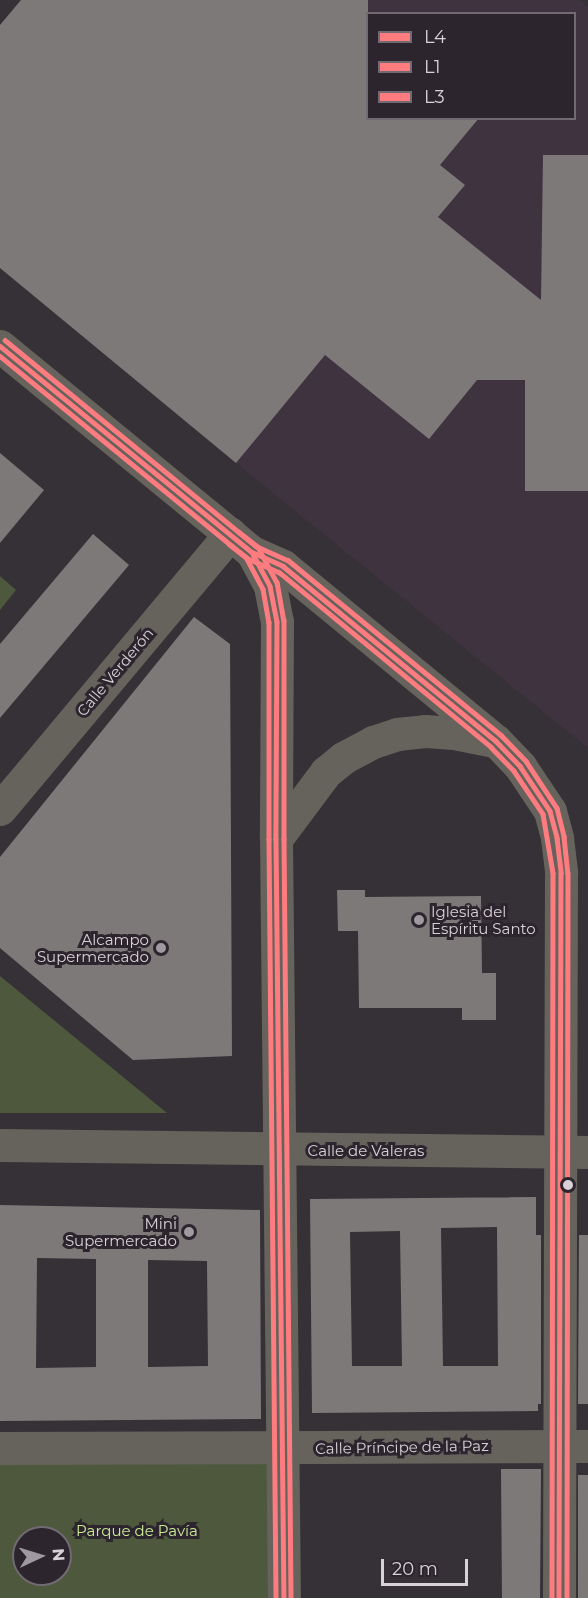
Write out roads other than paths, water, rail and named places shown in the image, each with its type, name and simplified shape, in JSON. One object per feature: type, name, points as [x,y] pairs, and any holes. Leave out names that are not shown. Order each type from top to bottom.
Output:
[{"type":"street","points":[[0,346],[241,543],[283,566],[496,741],[536,787],[550,811],[557,838],[561,873],[574,1152],[574,1446],[559,1598]]},
{"type":"street","points":[[241,543],[270,586],[277,621],[276,839],[284,1598]]},
{"type":"street","name":"Calle Verderón","points":[[0,809],[241,543]]},
{"type":"street","points":[[276,839],[326,772],[343,758],[373,742],[397,734],[425,731],[454,733],[496,741]]},
{"type":"street","name":"Calle de Valeras","points":[[0,1145],[574,1152]]},
{"type":"street","name":"Calle Príncipe de la Paz","points":[[0,1448],[282,1449],[574,1446]]},
{"type":"place","name":"Iglesia del Espíritu Santo","points":[[419,920]]},
{"type":"place","name":"Alcampo Supermercado","points":[[161,948]]},
{"type":"place","name":"Mini Supermercado","points":[[189,1232]]},
{"type":"park label","name":"Parque de Pavía","points":[[137,1531]]}]
